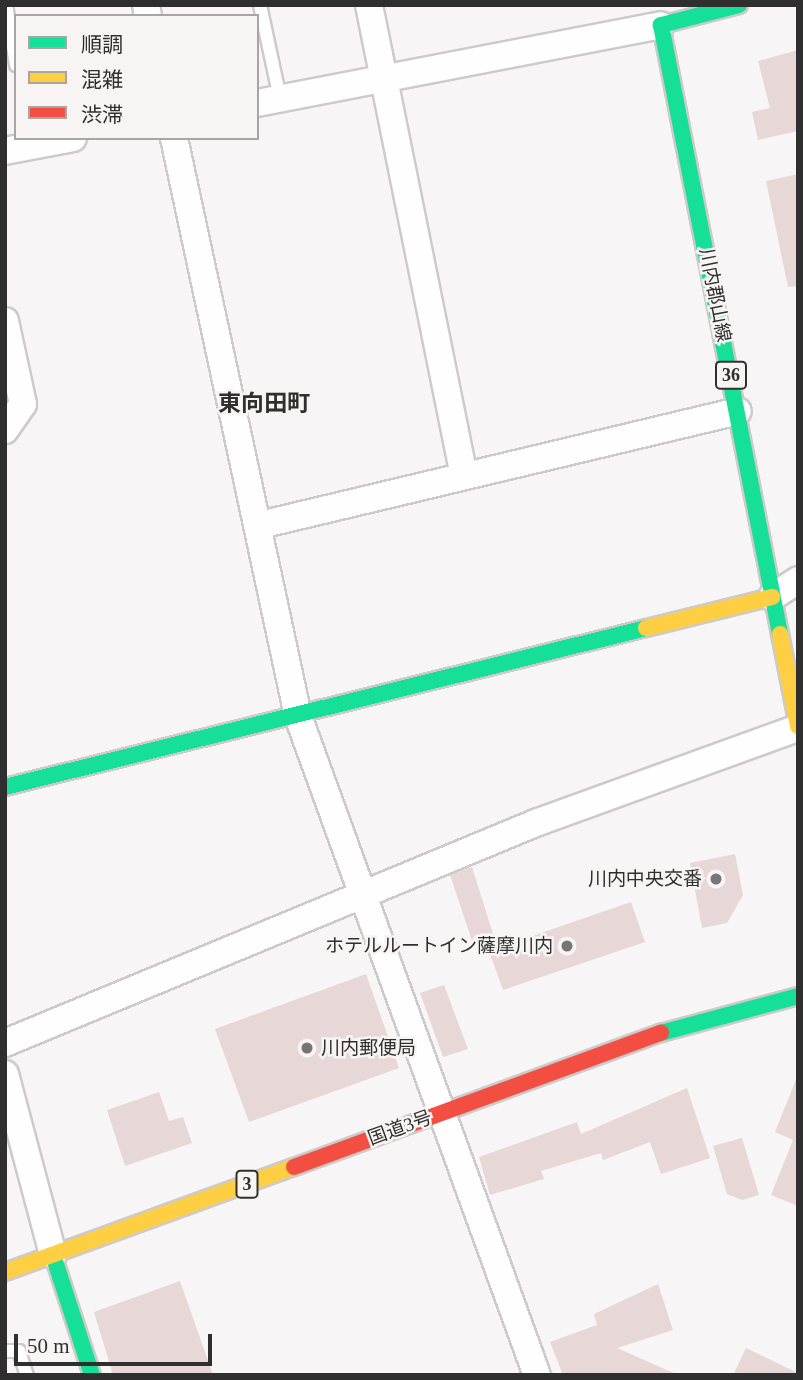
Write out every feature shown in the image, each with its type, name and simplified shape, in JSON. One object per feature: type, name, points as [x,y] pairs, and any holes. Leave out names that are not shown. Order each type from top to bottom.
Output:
[{"type":"main road","points":[[659,15],[739,5]]},
{"type":"main road","name":"川内郡山線","points":[[659,15],[798,727]]},
{"type":"main road","points":[[5,787],[772,597]]},
{"type":"main road","name":"国道3号","points":[[5,1272],[687,1024],[798,996]]},
{"type":"main road","points":[[53,1255],[92,1375]]},
{"type":"street","points":[[369,5],[464,476]]},
{"type":"street","points":[[269,101],[384,78],[659,15]]},
{"type":"street","points":[[21,145],[58,140]]},
{"type":"street","points":[[174,140],[260,525],[298,716],[537,1375]]},
{"type":"street","points":[[5,321],[23,404],[5,430]]},
{"type":"street","points":[[260,525],[738,411]]},
{"type":"street","points":[[772,597],[798,580]]},
{"type":"street","points":[[5,1043],[538,822],[798,727]]},
{"type":"street","points":[[5,1074],[53,1255]]},
{"type":"lane","points":[[6,5],[14,53]]},
{"type":"lane","points":[[260,5],[269,101]]},
{"type":"lane","points":[[5,1350],[19,1351],[27,1375]]},
{"type":"building","points":[[798,50],[798,131],[758,140],[752,112],[770,108],[758,61]]},
{"type":"building","points":[[798,174],[798,286],[788,287],[766,181]]},
{"type":"building","name":"川内中央交番","points":[[735,854],[743,895],[727,923],[702,928],[690,863]]},
{"type":"building","points":[[472,867],[495,940],[474,947],[450,875]]},
{"type":"building","name":"ホテルルートイン薩摩川内","points":[[631,902],[645,942],[503,990],[489,951]]},
{"type":"building","name":"川内郵便局","points":[[366,974],[399,1068],[249,1122],[215,1029]]},
{"type":"building","points":[[444,985],[468,1049],[443,1057],[420,993]]},
{"type":"building","points":[[797,1077],[798,1206],[771,1195],[793,1140],[775,1132]]},
{"type":"building","points":[[687,1088],[710,1158],[661,1174],[650,1142],[603,1160],[601,1153],[541,1171],[544,1179],[490,1195],[479,1157],[577,1122],[581,1134]]},
{"type":"building","points":[[159,1092],[169,1121],[183,1117],[192,1143],[125,1166],[107,1110]]},
{"type":"building","points":[[742,1138],[759,1195],[742,1200],[727,1194],[713,1146]]},
{"type":"building","points":[[180,1281],[213,1375],[113,1375],[94,1312]]},
{"type":"building","points":[[658,1284],[673,1330],[617,1348],[678,1375],[563,1375],[550,1342],[597,1325],[594,1314]]},
{"type":"building","points":[[746,1348],[798,1373],[798,1375],[733,1375]]},
{"type":"traffic: fast","points":[[739,5],[661,25],[780,634]]},
{"type":"traffic: fast","points":[[5,787],[646,628]]},
{"type":"traffic: fast","points":[[661,1033],[798,996]]},
{"type":"traffic: fast","points":[[53,1255],[92,1375]]},
{"type":"traffic: slow","points":[[646,628],[772,597]]},
{"type":"traffic: slow","points":[[780,634],[798,726]]},
{"type":"traffic: slow","points":[[5,1272],[294,1167]]},
{"type":"traffic: jam","points":[[294,1167],[661,1033]]},
{"type":"place","name":"川内中央交番","points":[[716,879]]},
{"type":"place","name":"ホテルルートイン薩摩川内","points":[[567,946]]},
{"type":"place","name":"川内郵便局","points":[[307,1048]]},
{"type":"district","name":"東向田町","points":[[264,404]]}]
